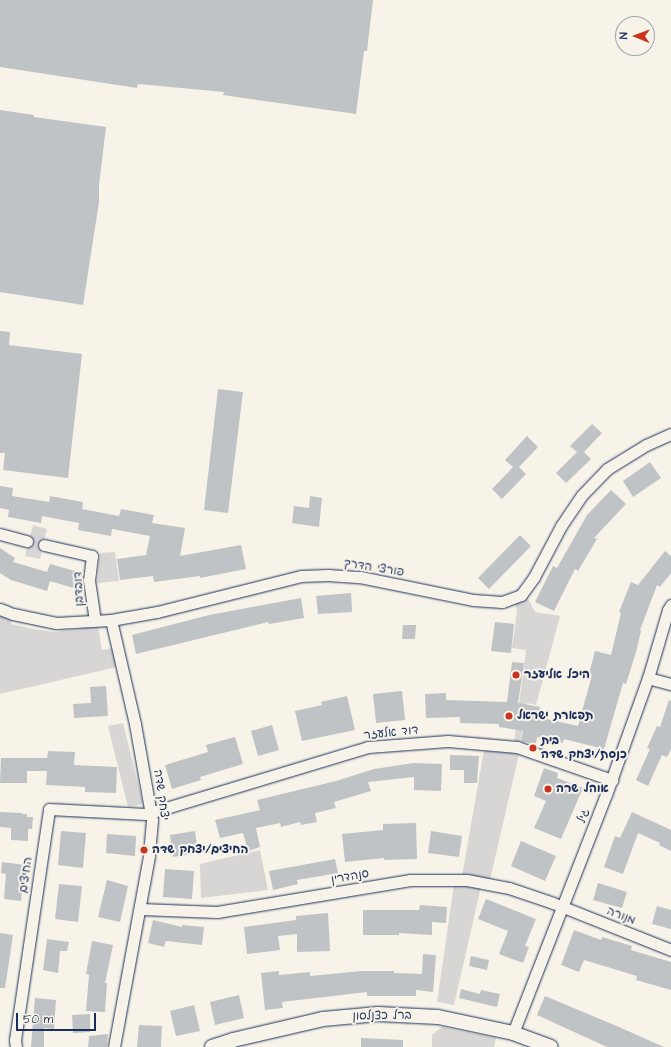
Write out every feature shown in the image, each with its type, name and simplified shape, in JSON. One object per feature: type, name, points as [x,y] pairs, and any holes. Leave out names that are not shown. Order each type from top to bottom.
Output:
[{"type":"street","name":"פורצי הדרך","points":[[0,609],[13,614],[56,623],[111,620],[157,612],[301,576],[328,575],[360,577],[473,600],[502,602],[522,595],[534,577],[560,526],[582,495],[607,469],[646,445],[671,434]]},
{"type":"street","points":[[0,534],[27,541]]},
{"type":"street","name":"דובדבן","points":[[44,545],[92,556],[89,580],[95,621]]},
{"type":"street","name":"גיל","points":[[513,1033],[561,907],[612,780],[648,678],[668,610],[671,605]]},
{"type":"street","name":"יצחק שדה","points":[[111,620],[135,724],[152,812],[149,856],[114,1047]]},
{"type":"street","points":[[648,678],[671,684]]},
{"type":"street","name":"דוד אלעזר","points":[[152,812],[368,747],[448,741],[516,747],[612,780]]},
{"type":"street","name":"החיצים","points":[[16,1047],[15,1040],[49,809],[133,814],[152,812]]},
{"type":"street","name":"סנהדרין","points":[[140,909],[217,912],[340,893],[410,880],[467,880],[509,888],[561,907]]},
{"type":"street","name":"מנורה","points":[[561,907],[671,950]]},
{"type":"street","name":"ברל כצנלסון","points":[[212,1047],[233,1040],[323,1019],[378,1014],[438,1017],[513,1033],[551,1047]]},
{"type":"shaded area","points":[[33,525],[47,529],[40,559],[25,556]]},
{"type":"shaded area","points":[[115,552],[119,581],[97,583],[100,553]]},
{"type":"shaded area","points":[[525,593],[535,612],[560,616],[536,705],[527,703],[520,743],[514,742],[526,650],[512,648],[517,611],[514,598]]},
{"type":"shaded area","points":[[0,611],[13,616],[11,624],[33,629],[54,632],[98,626],[102,650],[113,648],[117,667],[0,694]]},
{"type":"shaded area","points":[[123,723],[143,804],[128,807],[108,726]]},
{"type":"shaded area","points":[[484,750],[501,750],[519,754],[489,884],[482,882],[454,1005],[437,1002],[454,884],[460,883],[463,871]]},
{"type":"shaded area","points":[[260,850],[268,890],[201,898],[200,864]]},
{"type":"shaded area","points":[[442,1027],[496,1038],[494,1047],[432,1047],[432,1035]]},
{"type":"building","points":[[0,0],[373,0],[367,51],[364,51],[356,114],[223,95],[224,92],[138,84],[137,88],[0,67]]},
{"type":"building","points":[[0,110],[34,115],[34,117],[106,127],[99,185],[99,202],[83,305],[0,292]]},
{"type":"building","points":[[0,331],[10,332],[9,345],[82,354],[68,478],[3,470],[5,453],[0,453]]},
{"type":"building","points":[[218,389],[243,392],[228,513],[204,510]]},
{"type":"building","points":[[592,424],[602,433],[584,452],[591,459],[566,483],[556,473],[577,452],[570,446]]},
{"type":"building","points":[[527,436],[538,447],[519,467],[526,474],[502,499],[492,489],[513,467],[505,460]]},
{"type":"building","points":[[650,462],[661,478],[633,497],[623,481]]},
{"type":"building","points":[[0,486],[13,488],[12,496],[49,502],[50,496],[83,502],[82,509],[119,516],[121,509],[154,515],[152,523],[185,528],[180,556],[241,545],[246,569],[200,578],[200,576],[154,582],[153,576],[120,580],[117,559],[146,555],[150,536],[112,529],[111,536],[78,530],[79,523],[42,516],[41,523],[8,517],[9,510],[0,508]]},
{"type":"building","points":[[611,490],[626,504],[594,538],[597,539],[578,571],[575,569],[554,611],[535,602],[553,566],[557,568],[587,515]]},
{"type":"building","points":[[310,496],[322,498],[319,527],[292,523],[294,506],[309,508]]},
{"type":"building","points":[[520,535],[531,546],[489,589],[478,578]]},
{"type":"building","points":[[0,548],[15,558],[13,562],[47,572],[50,564],[82,573],[77,589],[50,581],[47,591],[11,580],[0,573]]},
{"type":"building","points":[[665,551],[671,556],[671,573],[660,587],[657,585],[640,630],[636,652],[626,684],[623,683],[604,749],[564,739],[563,743],[537,737],[536,744],[525,742],[521,741],[523,731],[499,727],[499,724],[460,723],[460,717],[426,718],[425,694],[446,693],[446,700],[507,702],[512,662],[524,663],[518,703],[540,707],[538,717],[578,726],[592,675],[589,674],[595,651],[611,655],[621,613],[619,612],[631,582],[638,585]]},
{"type":"building","points":[[351,593],[352,612],[318,614],[316,596]]},
{"type":"building","points":[[301,598],[304,618],[269,624],[268,622],[136,654],[132,635],[209,615]]},
{"type":"building","points":[[495,622],[514,624],[511,653],[491,651]]},
{"type":"building","points":[[403,625],[416,625],[415,639],[402,639]]},
{"type":"building","points":[[106,686],[108,716],[74,718],[73,704],[91,703],[90,687]]},
{"type":"building","points":[[402,691],[405,720],[376,723],[373,694]]},
{"type":"building","points":[[347,696],[355,730],[302,741],[295,711],[322,705],[321,702]]},
{"type":"building","points":[[669,700],[671,701],[671,749],[667,757],[662,755],[648,786],[636,780],[650,749],[647,748],[657,726],[660,727]]},
{"type":"building","points":[[272,725],[279,750],[258,756],[251,731]]},
{"type":"building","points":[[235,737],[243,764],[200,777],[201,780],[172,789],[165,765],[208,752],[206,745]]},
{"type":"building","points":[[48,751],[75,752],[74,765],[117,767],[116,793],[85,792],[85,787],[46,785],[47,771],[27,771],[27,783],[0,783],[1,758],[47,758]]},
{"type":"building","points":[[450,755],[479,756],[477,783],[464,783],[464,770],[450,770]]},
{"type":"building","points":[[414,763],[442,764],[441,791],[414,790],[414,777],[368,782],[371,791],[334,802],[336,808],[315,813],[317,822],[301,825],[300,822],[281,827],[280,823],[256,828],[260,847],[248,851],[243,833],[220,838],[215,820],[260,810],[257,800],[336,781],[374,769]]},
{"type":"building","points":[[544,768],[558,773],[557,778],[583,788],[561,839],[534,828],[546,801],[534,796]]},
{"type":"building","points":[[0,812],[22,813],[27,814],[27,817],[33,817],[32,829],[28,829],[28,841],[11,840],[11,828],[0,827]]},
{"type":"building","points":[[632,812],[671,830],[671,851],[659,845],[660,843],[638,833],[623,874],[604,867],[615,836],[620,838]]},
{"type":"building","points":[[416,823],[417,859],[384,860],[384,858],[345,862],[342,834],[383,830],[383,824]]},
{"type":"building","points":[[61,831],[86,833],[83,868],[58,865]]},
{"type":"building","points":[[195,831],[198,853],[173,857],[170,835]]},
{"type":"building","points":[[431,831],[462,836],[459,857],[428,853]]},
{"type":"building","points":[[107,834],[136,836],[135,856],[106,853]]},
{"type":"building","points":[[521,841],[556,856],[545,881],[511,866]]},
{"type":"building","points":[[335,859],[338,873],[297,880],[298,884],[273,890],[269,871]]},
{"type":"building","points":[[2,862],[25,865],[21,901],[4,899],[6,874],[1,873]]},
{"type":"building","points":[[165,869],[194,871],[192,899],[163,897]]},
{"type":"building","points":[[107,880],[128,886],[120,922],[98,917]]},
{"type":"building","points":[[598,883],[627,892],[622,908],[593,900]]},
{"type":"building","points":[[59,884],[82,886],[78,922],[55,919]]},
{"type":"building","points":[[486,899],[536,919],[525,946],[529,947],[523,963],[499,954],[508,931],[478,919]]},
{"type":"building","points":[[420,905],[447,907],[446,923],[432,922],[432,935],[399,933],[399,935],[363,935],[363,910],[419,910]]},
{"type":"building","points":[[657,906],[671,910],[671,929],[652,924]]},
{"type":"building","points":[[328,913],[330,951],[297,952],[297,934],[278,936],[280,950],[247,954],[244,927],[296,920],[296,916]]},
{"type":"building","points":[[153,920],[182,927],[182,925],[204,927],[202,945],[166,941],[164,947],[148,943]]},
{"type":"building","points":[[574,930],[601,940],[602,937],[632,946],[631,950],[671,962],[671,990],[636,980],[637,976],[584,960],[579,972],[561,965]]},
{"type":"building","points":[[0,933],[13,935],[5,988],[0,988]]},
{"type":"building","points":[[47,939],[69,942],[67,951],[60,951],[58,973],[43,970]]},
{"type":"building","points":[[92,941],[113,945],[105,983],[107,983],[105,1012],[86,1011],[89,975],[86,974]]},
{"type":"building","points":[[423,954],[436,955],[433,992],[416,990],[416,996],[367,996],[367,992],[282,1002],[283,1008],[265,1010],[261,973],[279,971],[279,975],[310,972],[310,976],[361,971],[394,971],[394,973],[422,974]]},
{"type":"building","points":[[471,956],[489,960],[487,970],[469,966]]},
{"type":"building","points":[[461,989],[480,994],[481,990],[500,994],[497,1007],[459,998]]},
{"type":"building","points":[[239,995],[244,1018],[215,1025],[210,1002]]},
{"type":"building","points":[[545,996],[664,1047],[607,1047],[537,1015]]},
{"type":"building","points":[[35,998],[56,1000],[54,1029],[44,1028],[44,1047],[31,1047]]},
{"type":"building","points":[[194,1005],[200,1031],[176,1036],[170,1011]]},
{"type":"building","points":[[90,1014],[90,1032],[73,1033],[72,1015]]},
{"type":"building","points":[[139,1025],[162,1026],[161,1047],[137,1047]]},
{"type":"building","points":[[108,1034],[107,1047],[88,1047],[89,1036]]},
{"type":"building","points":[[361,1038],[403,1040],[403,1047],[361,1047]]},
{"type":"place","name":"היכל אליעזר","points":[[516,675]]},
{"type":"place","name":"תפארת ישראל","points":[[509,716]]},
{"type":"place","name":"בית כנסת/יצחק שדה","points":[[533,748]]},
{"type":"place","name":"אוהל שרה","points":[[548,789]]},
{"type":"place","name":"החיצים/יצחק שדה","points":[[144,850]]}]
